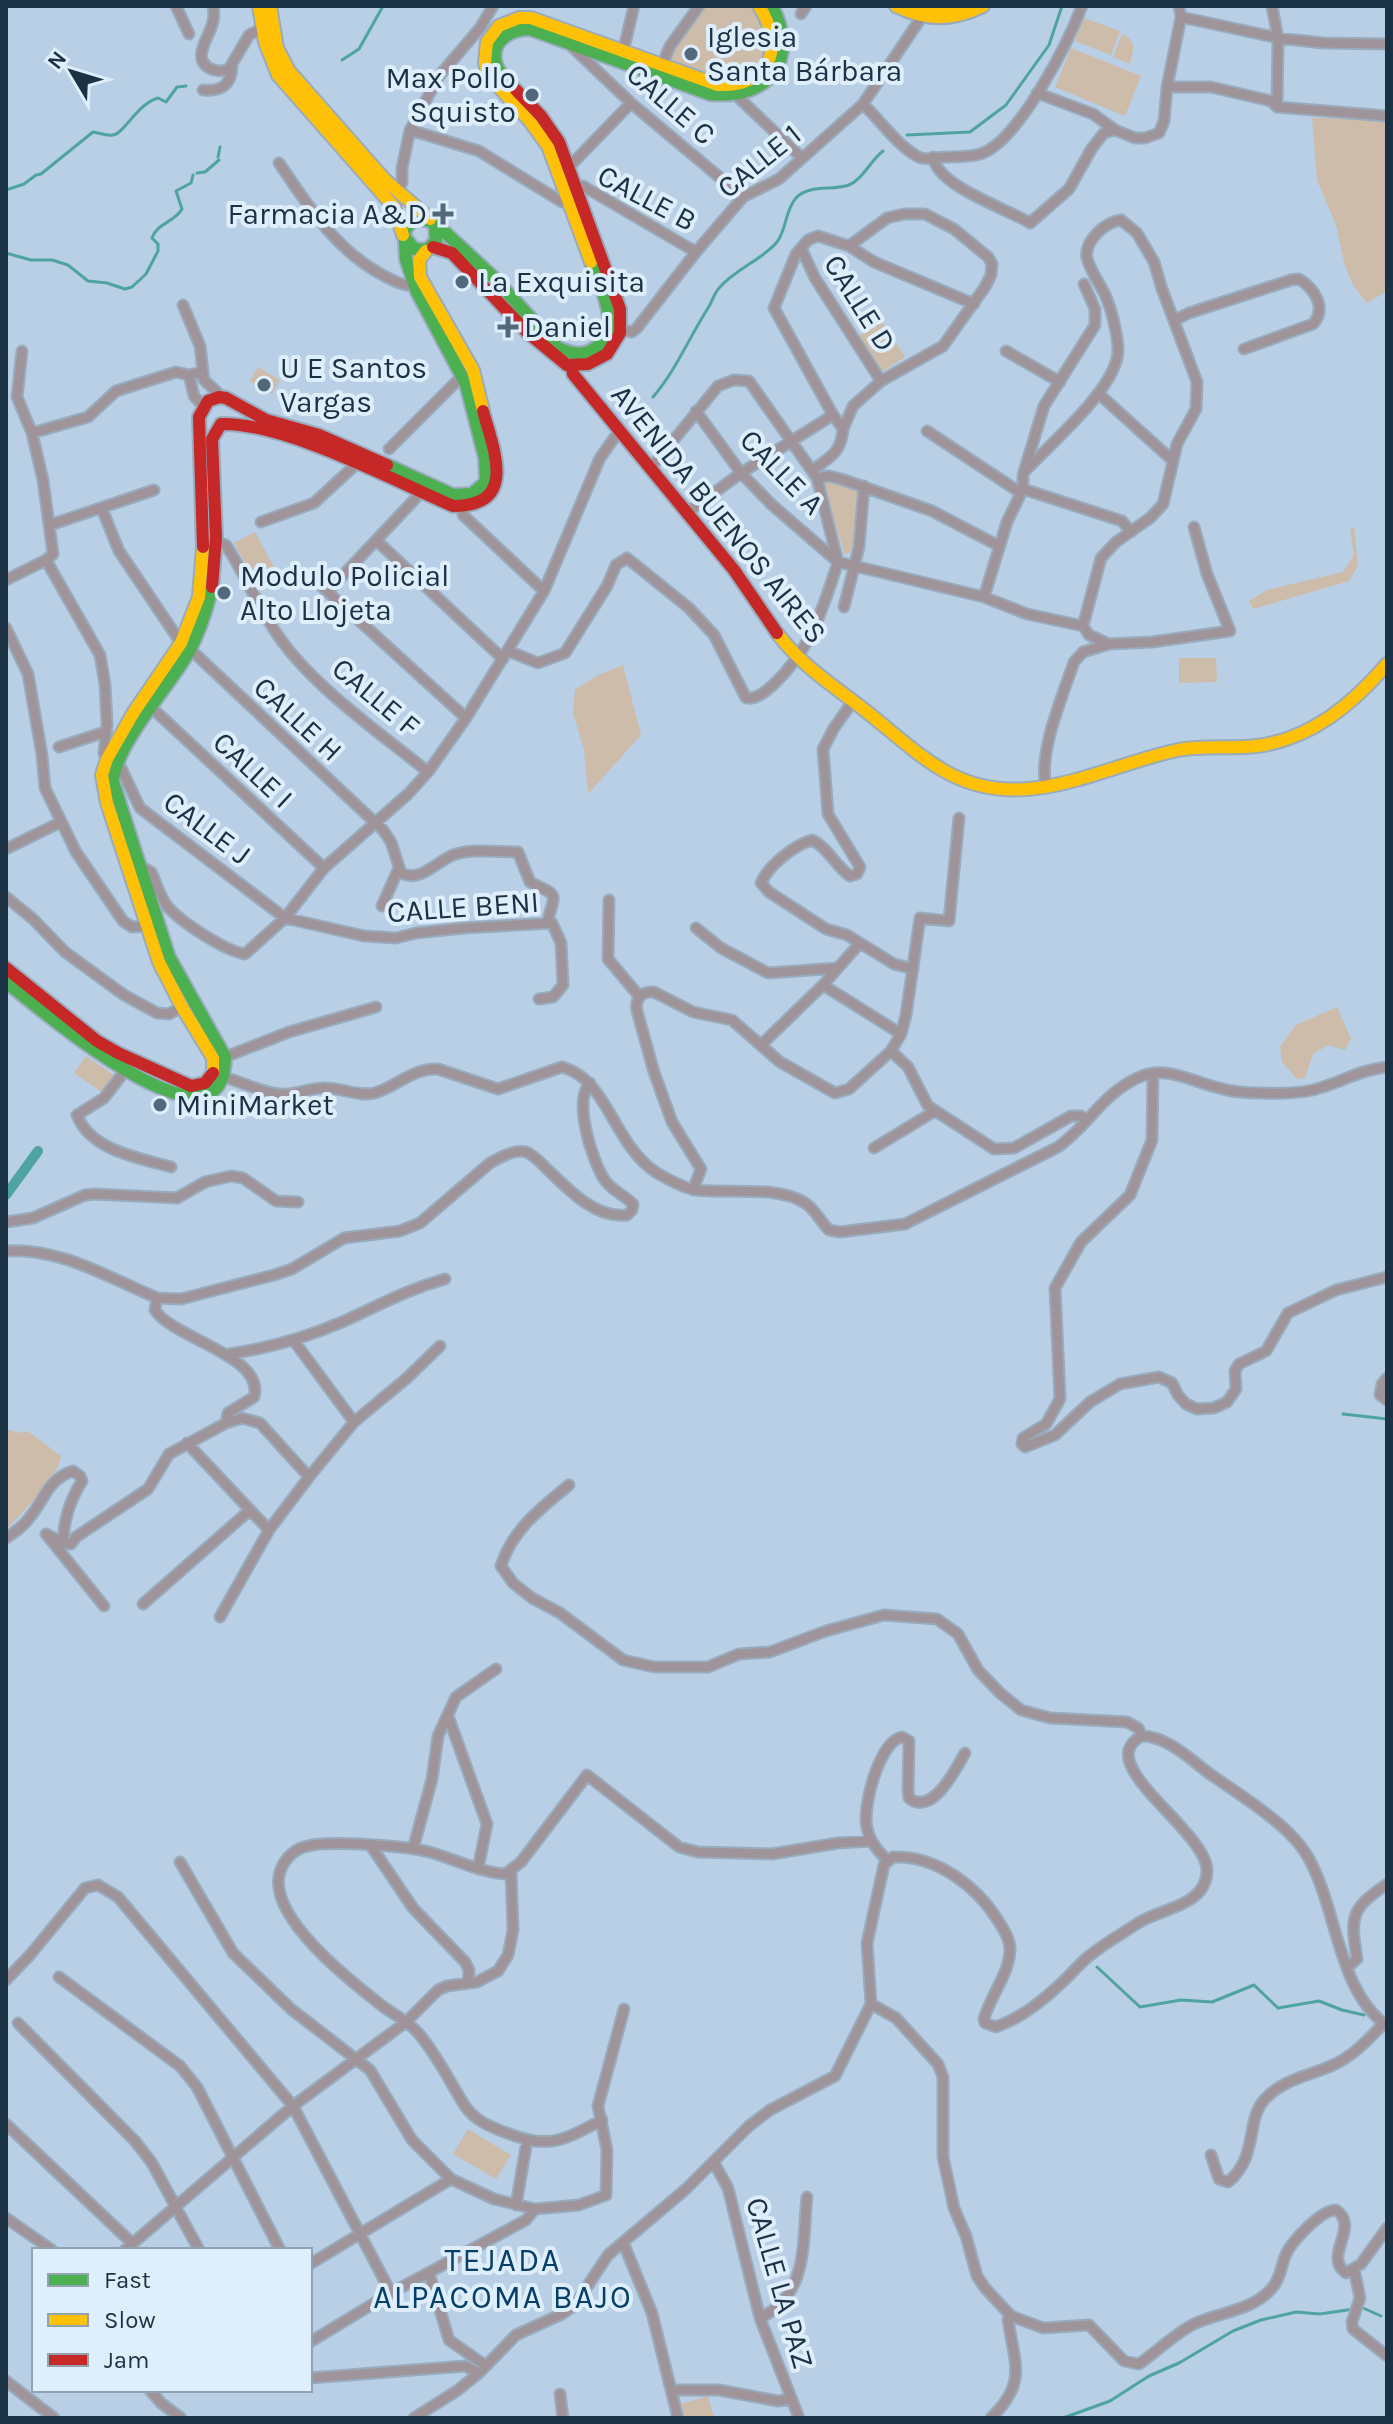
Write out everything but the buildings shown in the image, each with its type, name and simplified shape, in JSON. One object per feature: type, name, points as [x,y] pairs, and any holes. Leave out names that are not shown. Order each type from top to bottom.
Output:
[{"type":"main road","name":"AVENIDA BUENOS AIRES","points":[[259,6],[261,29],[278,75],[381,182],[433,221],[487,270],[558,348],[573,360]]},
{"type":"main road","name":"AVENIDA BUENOS AIRES","points":[[270,6],[277,48],[289,71],[381,182],[398,213],[413,286],[468,373]]},
{"type":"main road","points":[[759,6],[779,36]]},
{"type":"main road","points":[[737,92],[759,73],[779,36],[780,20],[772,6]]},
{"type":"main road","points":[[896,6],[951,19],[983,6]]},
{"type":"main road","points":[[921,10],[956,6]]},
{"type":"main road","points":[[573,360],[582,366],[599,360],[609,352],[621,330],[620,309],[576,188],[542,136],[488,75],[483,57],[490,35],[505,21],[520,17],[710,94],[737,92]]},
{"type":"main road","points":[[621,57],[662,65],[737,92]]},
{"type":"main road","points":[[564,169],[568,199],[611,321],[605,341],[573,360]]},
{"type":"main road","points":[[210,541],[199,417],[208,401],[219,397],[233,401],[266,420],[319,435],[357,457],[462,502],[480,490],[488,474],[468,373],[420,277],[419,260],[430,249],[438,236],[433,221],[421,217],[411,221],[404,238],[412,249],[430,249]]},
{"type":"main road","name":"AVENIDA BUENOS AIRES","points":[[430,249],[452,253],[550,356],[573,360]]},
{"type":"main road","name":"AVENIDA BUENOS AIRES","points":[[573,360],[573,374],[688,512],[799,658],[924,759],[952,776],[977,786],[1009,791],[1046,786],[1163,753],[1198,747],[1256,746],[1286,741],[1320,725],[1344,709],[1387,664]]},
{"type":"main road","points":[[112,762],[151,707],[186,646],[210,541],[212,439],[221,424],[237,422],[357,457]]},
{"type":"main road","points":[[6,968],[129,1065],[178,1094],[195,1098],[211,1092],[225,1057],[159,962],[152,924],[136,876],[113,785],[112,762],[134,712],[186,646]]},
{"type":"main road","points":[[6,982],[101,1058],[129,1065]]},
{"type":"main road","points":[[187,1005],[218,1075]]},
{"type":"street","points":[[176,6],[189,34]]},
{"type":"street","points":[[213,6],[213,27],[202,52],[203,61],[210,69],[219,72],[227,70],[249,35],[261,29]]},
{"type":"street","points":[[402,183],[410,130],[439,76],[490,35],[493,6]]},
{"type":"street","points":[[621,57],[634,6]]},
{"type":"street","points":[[662,65],[670,46],[699,6]]},
{"type":"street","points":[[863,104],[903,148],[923,159],[985,152],[1002,139],[1037,93],[1068,41],[1082,6]]},
{"type":"street","points":[[1037,93],[1093,114],[1115,130],[1135,138],[1159,133],[1164,121],[1167,87],[1181,17],[1179,6]]},
{"type":"street","points":[[1272,6],[1278,38],[1277,107]]},
{"type":"street","name":"CALLE 1","points":[[621,330],[632,332],[637,328],[743,197],[779,179],[863,104],[921,10]]},
{"type":"street","points":[[1181,17],[1278,38],[1323,43],[1387,44]]},
{"type":"street","name":"CALLE C","points":[[571,38],[631,103],[743,197]]},
{"type":"street","points":[[203,90],[225,86],[232,73],[232,65]]},
{"type":"street","points":[[1167,87],[1211,87],[1271,101],[1277,107],[1387,116]]},
{"type":"street","points":[[737,92],[802,158]]},
{"type":"street","points":[[564,169],[631,103]]},
{"type":"street","points":[[410,130],[479,151],[562,202],[568,199]]},
{"type":"street","points":[[933,157],[936,166],[963,189],[1030,223],[1069,189],[1104,133],[1115,130]]},
{"type":"street","points":[[279,163],[335,239],[365,265],[404,286],[413,286]]},
{"type":"street","points":[[381,182],[402,168]]},
{"type":"street","name":"CALLE B","points":[[576,188],[583,186],[696,252]]},
{"type":"street","points":[[815,474],[838,450],[853,406],[881,381],[943,346],[991,275],[992,264],[988,257],[954,229],[925,214],[887,218],[849,246]]},
{"type":"street","points":[[1024,472],[1099,394],[1114,370],[1118,351],[1108,300],[1087,257],[1095,236],[1112,221],[1121,220],[1137,233],[1154,262],[1197,382],[1196,409],[1177,444],[1163,504],[1101,558],[1083,626]]},
{"type":"street","points":[[843,429],[774,308],[796,254],[808,240],[818,236],[849,246],[874,262],[974,304]]},
{"type":"street","name":"CALLE D","points":[[801,248],[815,278],[881,381]]},
{"type":"street","points":[[1175,320],[1291,280],[1299,279],[1310,286],[1321,308],[1320,316],[1313,324],[1244,349]]},
{"type":"street","points":[[984,597],[1007,522],[1022,491],[1024,472],[1044,406],[1095,325],[1095,309],[1084,284]]},
{"type":"street","points":[[183,305],[200,346],[204,380],[219,397]]},
{"type":"street","points":[[6,580],[53,554],[43,480],[32,433],[17,397],[22,351]]},
{"type":"street","points":[[1006,351],[1060,382]]},
{"type":"street","points":[[32,433],[88,417],[116,391],[176,372],[189,375],[202,372]]},
{"type":"street","points":[[389,449],[468,373]]},
{"type":"street","points":[[189,375],[191,388],[203,406]]},
{"type":"street","points":[[377,541],[505,655],[538,663],[565,653],[607,586],[616,565],[627,558],[689,608],[714,635],[746,698],[755,699],[799,658],[817,624],[838,562],[815,474],[749,381],[734,380],[718,386],[650,469]]},
{"type":"street","points":[[1099,394],[1172,460]]},
{"type":"street","name":"CALLE A","points":[[696,411],[741,473],[771,504],[838,562]]},
{"type":"street","points":[[688,512],[741,473],[833,415]]},
{"type":"street","points":[[136,876],[146,869],[151,872],[167,906],[224,949],[245,954],[285,918],[324,868],[428,772],[466,718],[544,591],[600,458],[619,431]]},
{"type":"street","points":[[927,431],[1022,491],[1122,521],[1131,532]]},
{"type":"street","points":[[261,522],[314,503],[352,468],[357,457]]},
{"type":"street","points":[[815,474],[864,486],[932,511],[999,546]]},
{"type":"street","points":[[328,591],[416,498],[421,486]]},
{"type":"street","points":[[844,607],[856,565],[864,486]]},
{"type":"street","points":[[50,525],[154,490]]},
{"type":"street","points":[[462,502],[463,515],[544,591]]},
{"type":"street","name":"CALLE H","points":[[102,509],[119,551],[186,646],[375,823],[391,842],[398,870]]},
{"type":"street","points":[[1046,786],[1044,768],[1049,744],[1074,662],[1083,652],[1109,644],[1152,642],[1230,631],[1207,574],[1194,527]]},
{"type":"street","name":"CALLE F","points":[[210,541],[226,545],[275,633],[310,672],[428,772]]},
{"type":"street","points":[[46,560],[100,655],[105,684],[104,753],[112,762]]},
{"type":"street","points":[[838,562],[984,597],[1027,614],[1083,626],[1089,635],[1109,644]]},
{"type":"street","points":[[295,577],[308,578],[328,591],[466,718]]},
{"type":"street","points":[[6,628],[28,674],[45,788],[61,822],[76,852],[123,921],[132,927],[152,924]]},
{"type":"street","points":[[853,701],[823,749],[828,814],[860,867],[857,874],[850,876],[844,872],[825,848],[812,840],[800,843],[766,873],[761,883],[769,892],[826,929],[847,935],[904,969],[913,969]]},
{"type":"street","name":"CALLE I","points":[[151,707],[324,868]]},
{"type":"street","points":[[59,747],[105,732]]},
{"type":"street","name":"CALLE J","points":[[112,762],[121,768],[140,808],[285,918]]},
{"type":"street","points":[[693,1190],[701,1169],[672,1122],[654,1072],[637,1011],[639,996],[654,992],[702,1016],[726,1018],[780,1062],[835,1093],[849,1089],[891,1051],[901,1034],[920,918],[949,921],[959,818]]},
{"type":"street","points":[[6,849],[61,822]]},
{"type":"street","points":[[382,906],[398,870],[411,876],[424,873],[456,854],[518,852],[530,882],[552,894],[547,923]]},
{"type":"street","points":[[6,897],[65,952],[124,995],[157,1013],[169,1014],[187,1005]]},
{"type":"street","points":[[609,900],[608,959],[639,996]]},
{"type":"street","name":"CALLE BENI","points":[[285,918],[364,936],[396,938],[416,933],[547,923],[555,926],[561,943],[563,985],[553,997],[539,999]]},
{"type":"street","points":[[696,928],[721,948],[768,973],[838,968]]},
{"type":"street","points":[[761,1045],[823,985],[859,944]]},
{"type":"street","points":[[823,985],[901,1034]]},
{"type":"street","points":[[225,1057],[289,1032],[376,1007]]},
{"type":"street","points":[[891,1051],[908,1067],[922,1097],[935,1111],[988,1147],[1001,1150],[1014,1148],[1071,1116],[1086,1119]]},
{"type":"street","points":[[129,1065],[104,1098],[77,1115],[82,1127],[110,1148],[171,1167]]},
{"type":"street","points":[[218,1075],[271,1093],[288,1094],[326,1088],[365,1094],[383,1090],[419,1071],[438,1069],[498,1089],[562,1067],[582,1075],[590,1083],[632,1151],[659,1174],[693,1190],[789,1196],[809,1205],[826,1227],[834,1232],[905,1224],[1058,1147],[1114,1091],[1153,1073],[1180,1075],[1221,1089],[1293,1093],[1321,1088],[1368,1069],[1387,1067]]},
{"type":"street","points":[[1153,1073],[1152,1140],[1130,1195],[1081,1242],[1055,1288],[1060,1399],[1046,1424],[1023,1438],[1025,1447],[1055,1435],[1090,1402],[1120,1384],[1159,1377],[1172,1383],[1186,1404],[1197,1409],[1214,1408],[1227,1402],[1236,1389],[1235,1371],[1239,1364],[1266,1351],[1288,1313],[1336,1290],[1387,1277]]},
{"type":"street","points":[[6,1251],[26,1250],[69,1260],[157,1298],[181,1299],[292,1269],[344,1238],[400,1231],[420,1223],[490,1163],[501,1156],[519,1152],[534,1156],[566,1187],[596,1209],[616,1216],[627,1215],[633,1204],[604,1180],[593,1157],[583,1099],[585,1088],[590,1083]]},
{"type":"street","points":[[874,1148],[935,1111]]},
{"type":"street","points":[[6,1222],[33,1218],[85,1195],[177,1198],[205,1182],[231,1176],[243,1178],[276,1201],[298,1202]]},
{"type":"street","points":[[229,1354],[294,1341],[345,1321],[405,1291],[445,1279]]},
{"type":"street","points":[[157,1298],[155,1310],[163,1320],[202,1343],[229,1354],[252,1379],[256,1389],[254,1397],[228,1413],[226,1423]]},
{"type":"street","points":[[294,1341],[354,1422]]},
{"type":"street","points":[[220,1617],[269,1530],[309,1477],[354,1422],[440,1346]]},
{"type":"street","points":[[1387,1378],[1380,1395],[1387,1400]]},
{"type":"street","points":[[104,1606],[46,1534],[71,1544],[76,1537],[148,1489],[169,1454],[226,1423],[242,1418],[260,1423],[309,1477]]},
{"type":"street","points":[[187,1443],[269,1530]]},
{"type":"street","points":[[6,1538],[33,1515],[60,1475],[73,1471],[82,1481],[72,1496],[63,1526],[64,1543]]},
{"type":"street","points":[[569,1485],[537,1511],[507,1545],[501,1566],[513,1583],[532,1598],[560,1613],[623,1660],[654,1667],[708,1667],[739,1654],[770,1652],[826,1631],[884,1615],[937,1619],[958,1634],[978,1670],[1021,1710],[1050,1718],[1127,1722],[1138,1728],[1142,1736],[1171,1745],[1286,1832],[1307,1854],[1317,1875],[1352,1985],[1362,2004],[1385,2025],[1355,2052],[1333,2065],[1282,2084],[1264,2099],[1258,2107],[1249,2151],[1228,2182],[1219,2179],[1211,2155]]},
{"type":"street","points":[[143,1604],[250,1510]]},
{"type":"street","points":[[413,1849],[432,1779],[438,1736],[456,1697],[496,1669]]},
{"type":"street","points":[[448,1716],[487,1824],[478,1869]]},
{"type":"street","points":[[414,2418],[458,2390],[516,2335],[575,2305],[608,2255],[686,2189],[749,2126],[770,2110],[835,2076],[871,2004],[867,1943],[884,1865],[888,1861],[899,1857],[935,1865],[975,1891],[996,1917],[1008,1936],[1010,1948],[1000,1983],[984,2019],[985,2023],[996,2027],[1056,1988],[1087,1957],[1108,1942],[1143,1920],[1196,1896],[1204,1886],[1207,1873],[1202,1850],[1149,1794],[1128,1762],[1126,1755],[1130,1744],[1142,1736]]},
{"type":"street","points":[[888,1861],[871,1841],[866,1825],[876,1771],[890,1743],[902,1737],[909,1741],[908,1791],[909,1798],[917,1803],[926,1802],[938,1792],[954,1774],[965,1753]]},
{"type":"street","points":[[6,2124],[128,2246],[293,2106],[406,2022],[438,1990],[488,1978],[498,1971],[508,1955],[513,1930],[511,1872],[587,1775],[679,1847],[698,1852],[772,1854],[871,1841]]},
{"type":"street","points":[[511,1872],[490,1873],[413,1849],[310,1845],[300,1848],[282,1867],[278,1885],[291,1916],[311,1942],[419,2033],[477,2119],[527,2141],[544,2143],[562,2139],[602,2120]]},
{"type":"street","points":[[371,1846],[413,1908],[465,1962],[469,1970],[468,1983]]},
{"type":"street","points":[[180,1862],[233,1953],[291,2009],[370,2070],[412,2140],[431,2161],[451,2179],[494,2199],[535,2209],[579,2205],[606,2195],[607,2150],[598,2106],[624,2009]]},
{"type":"street","points":[[1348,1967],[1357,1959],[1353,1936],[1358,1908],[1361,1902],[1387,1884]]},
{"type":"street","points":[[6,1980],[85,1888],[98,1885],[118,1897],[293,2106],[391,2293]]},
{"type":"street","points":[[59,1977],[180,2066],[197,2087],[279,2248]]},
{"type":"street","points":[[871,2004],[896,2018],[938,2064],[943,2077],[943,2157],[954,2208],[977,2276],[993,2299],[1011,2316],[1043,2328],[1089,2325],[1124,2361],[1139,2364],[1175,2335],[1196,2323],[1228,2314],[1270,2291],[1290,2247],[1324,2212],[1336,2210],[1344,2217],[1346,2228],[1338,2261],[1342,2271],[1350,2272],[1361,2264],[1387,2228]]},
{"type":"street","points":[[18,2023],[135,2141],[152,2163],[198,2248]]},
{"type":"street","points":[[516,2205],[527,2141]]},
{"type":"street","name":"CALLE LA PAZ","points":[[714,2163],[728,2188],[760,2318],[799,2418]]},
{"type":"street","points":[[312,2263],[451,2179]]},
{"type":"street","points":[[760,2318],[784,2300],[798,2280],[807,2197]]},
{"type":"street","points":[[312,2341],[391,2293],[526,2220],[535,2209]]},
{"type":"street","points":[[6,2218],[49,2248]]},
{"type":"street","points":[[623,2242],[652,2313],[678,2418]]},
{"type":"street","points":[[1354,2269],[1360,2298],[1352,2322],[1353,2329],[1387,2356]]},
{"type":"street","points":[[429,2273],[449,2340],[483,2369]]},
{"type":"street","points":[[991,2418],[1006,2404],[1015,2389],[1016,2370],[1008,2320],[1011,2316]]},
{"type":"street","points":[[312,2378],[465,2366],[483,2369]]},
{"type":"street","points":[[6,2381],[54,2418]]},
{"type":"street","points":[[672,2390],[719,2390],[778,2401],[791,2399]]},
{"type":"street","points":[[152,2392],[181,2418]]},
{"type":"street","points":[[560,2394],[563,2418]]},
{"type":"shaded area","points":[[705,6],[750,6],[763,29],[764,49],[760,58],[732,81],[669,59],[683,33]]},
{"type":"shaded area","points":[[1084,18],[1120,31],[1111,55],[1075,41]]},
{"type":"shaded area","points":[[1122,34],[1132,43],[1130,64],[1113,57]]},
{"type":"shaded area","points":[[1071,48],[1141,76],[1125,116],[1055,87]]},
{"type":"shaded area","points":[[1312,118],[1387,119],[1387,291],[1367,303],[1353,285],[1345,266],[1336,225],[1317,180]]},
{"type":"shaded area","points":[[882,322],[905,357],[882,372],[859,336]]},
{"type":"shaded area","points":[[258,367],[280,380],[272,394],[250,381]]},
{"type":"shaded area","points":[[823,482],[858,489],[855,548],[845,555],[824,490]]},
{"type":"shaded area","points":[[1350,528],[1354,528],[1358,566],[1349,581],[1253,609],[1249,601],[1267,590],[1343,572],[1354,555]]},
{"type":"shaded area","points":[[255,532],[274,567],[253,578],[234,543]]},
{"type":"shaded area","points":[[1179,658],[1216,658],[1217,682],[1179,683]]},
{"type":"shaded area","points":[[623,665],[641,735],[588,794],[584,750],[573,713],[575,690],[598,675]]},
{"type":"shaded area","points":[[1337,1007],[1351,1039],[1345,1050],[1328,1045],[1313,1054],[1305,1078],[1297,1079],[1282,1062],[1280,1047],[1296,1025]]},
{"type":"shaded area","points":[[86,1056],[115,1076],[103,1093],[74,1073]]},
{"type":"shaded area","points":[[6,1429],[29,1432],[61,1456],[47,1484],[6,1529]]},
{"type":"shaded area","points":[[468,2129],[511,2155],[496,2179],[453,2154]]},
{"type":"shaded area","points":[[708,2396],[714,2418],[685,2418],[681,2404]]},
{"type":"waterway","points":[[342,60],[359,49],[383,6]]},
{"type":"waterway","points":[[907,135],[970,132],[1006,105],[1049,45],[1062,6]]},
{"type":"waterway","points":[[6,190],[41,174],[93,132],[113,135],[122,130],[150,101],[158,98],[166,102],[177,87],[186,86]]},
{"type":"waterway","points":[[218,157],[220,147]]},
{"type":"waterway","points":[[653,397],[676,365],[718,289],[777,242],[796,198],[814,189],[849,185],[883,151]]},
{"type":"waterway","points":[[197,173],[205,172],[219,160]]},
{"type":"waterway","points":[[6,253],[68,265],[88,281],[125,289],[132,287],[146,274],[158,251],[158,244],[152,238],[154,233],[182,209],[176,191],[191,183],[193,175]]},
{"type":"waterway","points":[[6,1195],[38,1151]]},
{"type":"waterway","points":[[1343,1414],[1387,1419]]},
{"type":"waterway","points":[[1097,1967],[1140,2007],[1181,2000],[1212,2002],[1254,1985],[1278,2008],[1319,2001],[1364,2015]]},
{"type":"waterway","points":[[1361,2307],[1381,2316]]},
{"type":"waterway","points":[[1063,2418],[1110,2401],[1149,2376],[1179,2363],[1233,2331],[1261,2320],[1296,2312],[1320,2314],[1354,2309]]},
{"type":"traffic: fast","points":[[516,90],[497,68],[496,49],[509,34],[530,29],[710,94],[749,90],[763,83],[774,72],[780,59],[780,26],[772,6]]},
{"type":"traffic: fast","points":[[435,224],[436,241],[427,250],[414,249],[403,235],[416,220],[436,224],[492,276],[558,348],[572,353],[580,354],[594,349],[608,331],[608,308],[591,262]]},
{"type":"traffic: fast","points":[[387,465],[453,495],[472,494],[486,482],[485,458],[466,384],[417,292],[406,259],[405,241]]},
{"type":"traffic: fast","points":[[6,982],[88,1046],[164,1089],[195,1096],[217,1087],[225,1057],[169,957],[113,782],[122,752],[190,649],[202,623],[212,587]]},
{"type":"traffic: slow","points":[[259,6],[265,42],[278,75],[394,207],[403,235]]},
{"type":"traffic: slow","points":[[270,6],[277,48],[289,71],[385,180],[430,219]]},
{"type":"traffic: slow","points":[[591,262],[548,146],[488,75],[485,63],[487,42],[499,26],[519,18],[531,18],[718,85],[736,84],[761,72],[772,50],[767,21],[759,6]]},
{"type":"traffic: slow","points":[[896,6],[929,17],[950,17],[983,6]]},
{"type":"traffic: slow","points":[[919,6],[943,9],[956,6]]},
{"type":"traffic: slow","points":[[426,251],[419,260],[420,277],[473,370],[483,411]]},
{"type":"traffic: slow","points":[[203,547],[199,597],[181,643],[134,712],[107,759],[102,775],[107,803],[159,962],[213,1058],[213,1073]]},
{"type":"traffic: slow","points":[[777,633],[810,668],[929,761],[950,774],[978,785],[1007,789],[1064,783],[1178,750],[1247,747],[1277,742],[1313,728],[1330,717],[1360,693],[1387,664]]},
{"type":"traffic: jam","points":[[433,247],[452,253],[527,332],[567,365],[588,364],[607,354],[620,333],[620,309],[559,142],[541,116],[516,90]]},
{"type":"traffic: jam","points":[[572,366],[573,374],[734,570],[777,633]]},
{"type":"traffic: jam","points":[[203,547],[199,417],[208,401],[226,398],[266,420],[319,435],[387,465]]},
{"type":"traffic: jam","points":[[212,587],[216,537],[212,439],[221,424],[247,426],[306,442],[453,506],[473,504],[487,497],[494,486],[495,459],[483,411]]},
{"type":"traffic: jam","points":[[6,968],[97,1041],[118,1053],[191,1086],[205,1083],[213,1073]]},
{"type":"place","name":"Iglesia Santa Bárbara","points":[[691,54]]},
{"type":"place","name":"Max Pollo Squisto","points":[[532,95]]},
{"type":"place","name":"Farmacia A&D","points":[[443,214]]},
{"type":"place","name":"La Exquisita","points":[[462,282]]},
{"type":"place","name":"Daniel","points":[[508,327]]},
{"type":"place","name":"U E Santos Vargas","points":[[264,385]]},
{"type":"place","name":"Modulo Policial Alto Llojeta","points":[[224,593]]},
{"type":"place","name":"MiniMarket","points":[[160,1105]]},
{"type":"district","name":"TEJADA ALPACOMA BAJO","points":[[503,2278]]}]
